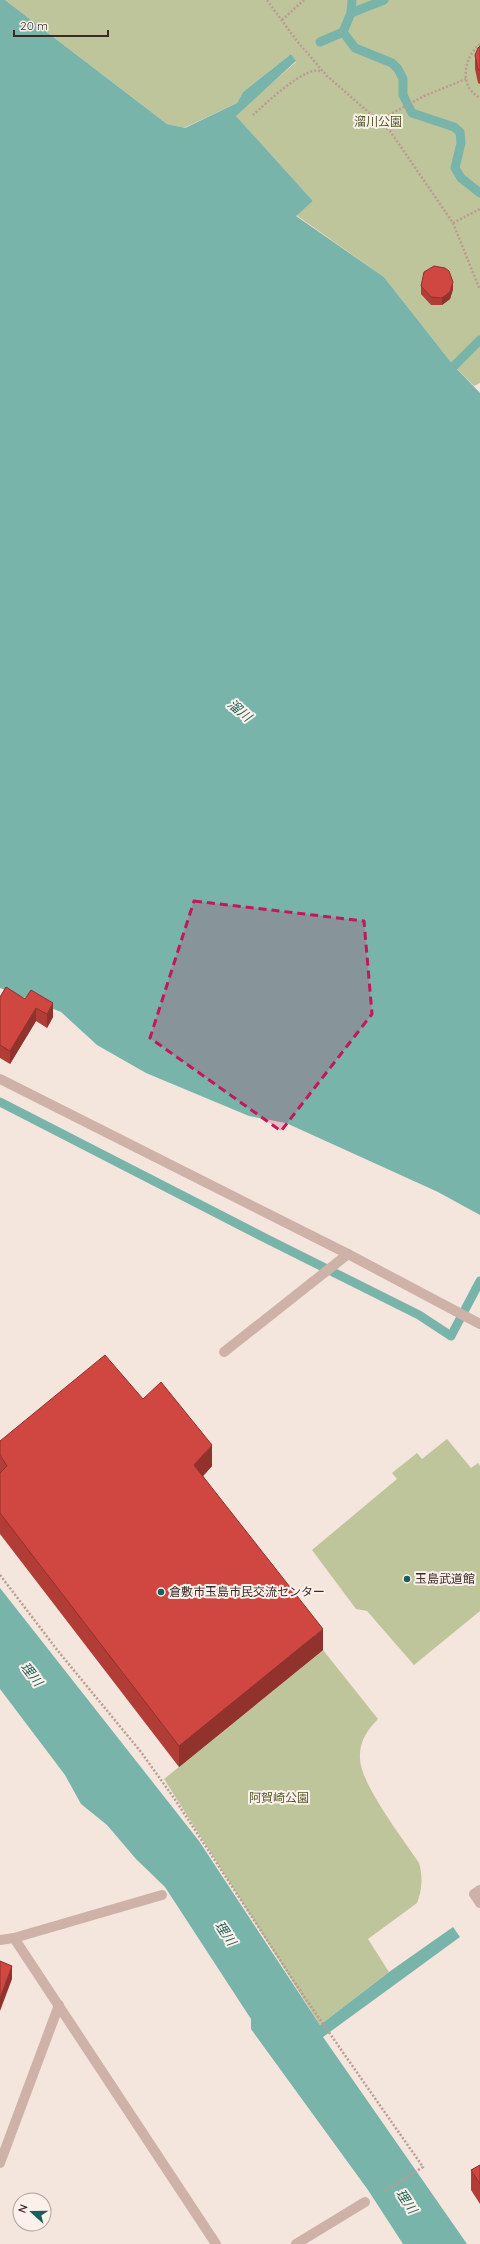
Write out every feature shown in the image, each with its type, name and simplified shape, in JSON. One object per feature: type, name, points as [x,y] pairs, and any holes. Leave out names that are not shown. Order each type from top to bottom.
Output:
[{"type":"street","points":[[0,1080],[348,1254],[480,1324]]},
{"type":"street","points":[[224,1352],[348,1254]]},
{"type":"street","points":[[480,1890],[474,1894],[480,1903]]},
{"type":"street","points":[[0,1940],[14,1938],[162,1895]]},
{"type":"street","points":[[14,1938],[216,2244]]},
{"type":"street","points":[[0,2163],[59,2005]]},
{"type":"street","points":[[296,2244],[365,2202]]},
{"type":"path","points":[[267,0],[327,76]]},
{"type":"path","points":[[282,20],[304,0]]},
{"type":"path","points":[[480,44],[468,58],[465,68],[466,79],[470,88],[480,98]]},
{"type":"path","points":[[253,115],[283,89],[310,71],[320,70],[390,131],[453,223],[480,290]]},
{"type":"path","points":[[378,120],[424,96],[466,79]]},
{"type":"path","points":[[453,223],[480,209]]},
{"type":"path","points":[[0,1575],[63,1657],[141,1752],[169,1791],[305,1998],[423,2167],[365,2202]]},
{"type":"highlighted area","points":[[194,901],[364,921],[372,1014],[281,1131],[150,1038]]},
{"type":"green space","name":"溜川公園","points":[[5,0],[480,0],[480,383],[474,386],[454,366],[384,277],[296,215],[313,201],[235,115],[296,62],[291,54],[243,92],[237,103],[184,128],[167,124]]},
{"type":"green space","name":"玉島武道館","points":[[447,1439],[471,1468],[478,1463],[480,1466],[480,1611],[414,1665],[367,1611],[356,1609],[312,1550],[397,1479],[392,1473],[417,1453],[422,1459]]},
{"type":"green space","name":"阿賀崎公園","points":[[323,1650],[378,1719],[367,1732],[362,1742],[360,1759],[362,1770],[384,1812],[419,1863],[421,1888],[417,1903],[368,1939],[389,1972],[320,2025],[164,1779]]},
{"type":"water","name":"溜川","points":[[0,0],[5,0],[167,124],[185,128],[237,103],[243,92],[291,54],[296,61],[236,116],[313,201],[296,216],[384,277],[454,366],[480,393],[480,1215],[438,1192],[286,1123],[249,1116],[146,1073],[97,1045],[61,1012],[0,988]]},
{"type":"water","name":"理川","points":[[0,1588],[199,1841],[320,2025],[389,1972],[453,1927],[460,1937],[323,2037],[467,2244],[403,2244],[368,2190],[251,2029],[251,2019],[165,1887],[136,1859],[107,1825],[81,1804],[65,1775],[0,1689]]},
{"type":"building","points":[[480,46],[480,71],[478,69],[475,55]]},
{"type":"building","points":[[434,266],[445,268],[449,271],[453,282],[450,292],[442,298],[431,297],[421,286],[424,272]]},
{"type":"building","points":[[6,987],[25,999],[31,990],[53,1003],[47,1014],[36,1008],[10,1051],[0,1045],[0,997]]},
{"type":"building","name":"倉敷市玉島市民交流センター","points":[[105,1355],[143,1399],[161,1382],[212,1445],[194,1465],[323,1629],[179,1746],[0,1513],[0,1473],[7,1466],[0,1455],[0,1441]]},
{"type":"building","points":[[0,1961],[12,1966],[0,1998]]},
{"type":"building","points":[[480,2165],[480,2184],[471,2170]]},
{"type":"waterway","points":[[320,42],[343,32],[351,13],[352,0]]},
{"type":"waterway","points":[[351,13],[384,0]]},
{"type":"waterway","points":[[343,32],[355,48],[392,63],[398,69],[403,79],[403,95],[412,113],[454,127],[460,132],[461,143],[455,168],[461,178],[480,193]]},
{"type":"waterway","points":[[454,366],[480,340]]},
{"type":"waterway","points":[[0,1102],[419,1315],[451,1336],[480,1281]]},
{"type":"place","name":"玉島武道館","points":[[407,1579]]},
{"type":"place","name":"倉敷市玉島市民交流センター","points":[[161,1592]]}]
